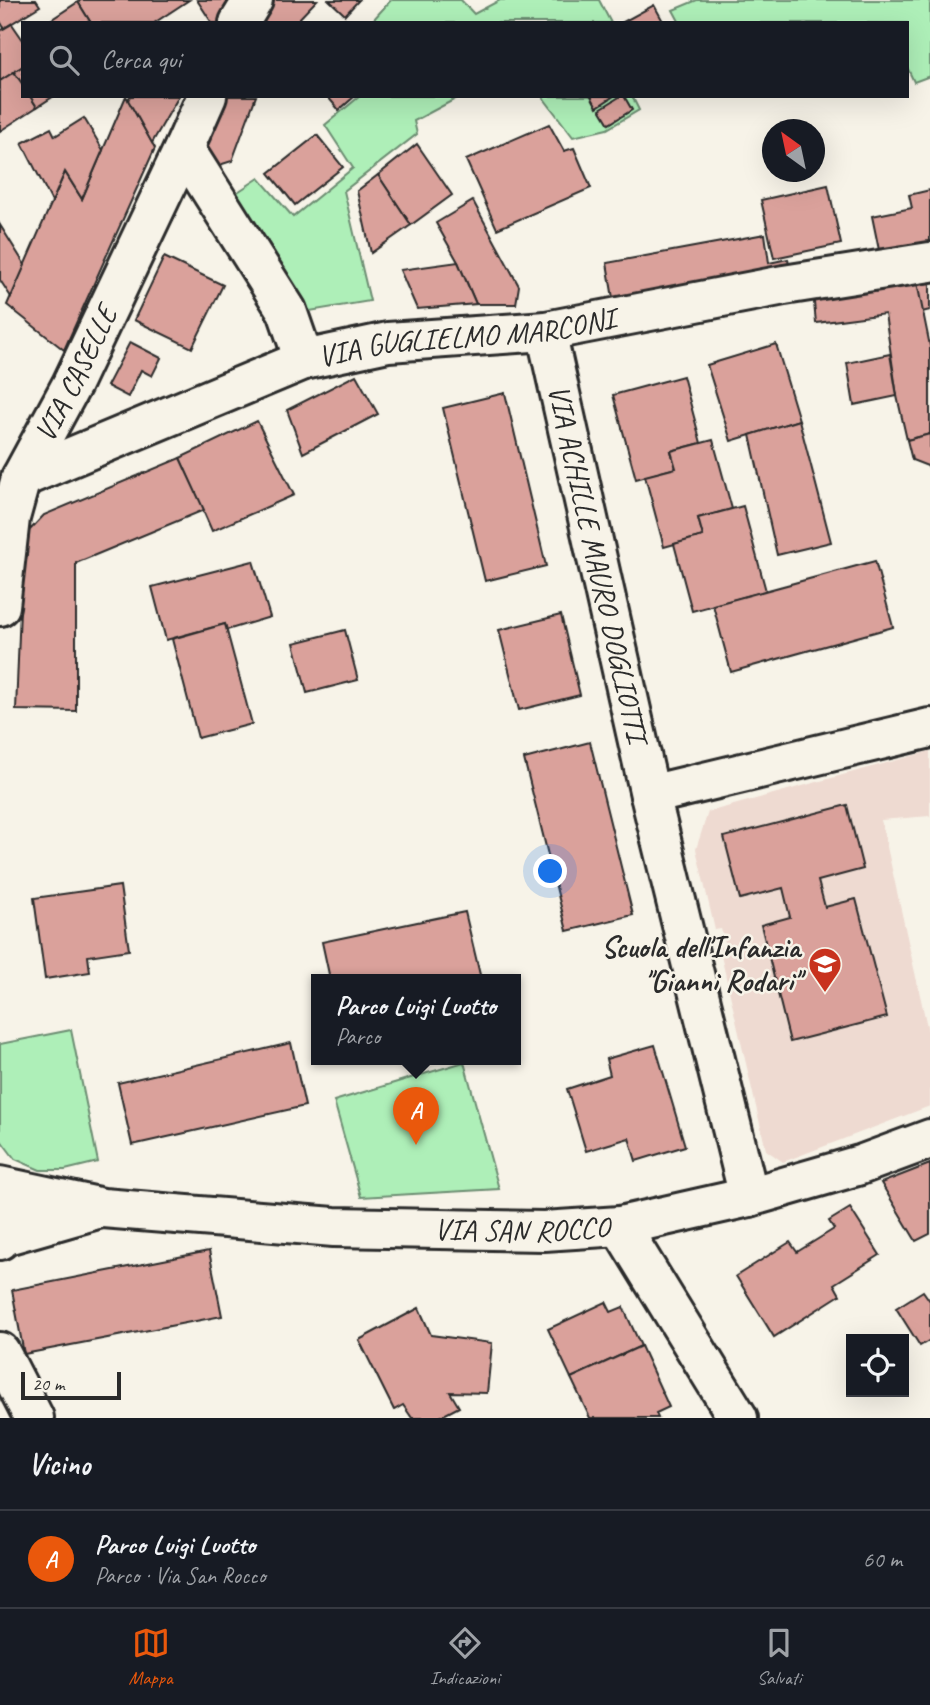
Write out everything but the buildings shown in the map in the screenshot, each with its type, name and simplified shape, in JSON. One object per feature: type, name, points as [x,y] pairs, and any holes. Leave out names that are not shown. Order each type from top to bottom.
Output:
[{"type":"street","points":[[240,21],[253,0]]},
{"type":"street","name":"VIA CASELLE","points":[[0,607],[10,518],[21,478],[72,384],[206,98]]},
{"type":"street","points":[[184,148],[287,311],[304,360]]},
{"type":"street","name":"VIA GUGLIELMO MARCONI","points":[[21,478],[304,360],[388,342],[546,331],[784,285],[930,262]]},
{"type":"street","name":"VIA ACHILLE MAURO DOGLIOTTI","points":[[546,331],[650,795],[749,1197]]},
{"type":"street","points":[[650,795],[930,728]]},
{"type":"street","name":"VIA SAN ROCCO","points":[[0,1186],[103,1208],[334,1227],[544,1231],[620,1226],[749,1197],[860,1165],[930,1139]]},
{"type":"street","points":[[0,1186],[10,1210],[9,1224],[2,1238]]},
{"type":"street","name":"VIA SAN ROCCO","points":[[2,1238],[103,1208]]},
{"type":"street","points":[[620,1226],[738,1418]]},
{"type":"street","points":[[0,1352],[34,1418]]},
{"type":"shaded area","name":"Scuola dell'Infanzia \"Gianni Rodari\"","points":[[930,751],[930,816],[881,820],[930,1040],[930,1106],[783,1162],[766,1150],[719,947],[726,946],[721,929],[715,930],[696,849],[708,812]]},
{"type":"green space","points":[[391,0],[461,0],[474,14],[500,0],[599,0],[610,21],[374,21]]},
{"type":"green space","points":[[697,0],[930,0],[930,76],[914,82],[909,71],[909,21],[679,21],[673,10]]},
{"type":"green space","points":[[358,98],[457,98],[414,121],[417,134],[344,191],[370,301],[304,312],[233,195],[259,178],[293,217],[353,168],[325,125]]},
{"type":"green space","points":[[544,98],[633,98],[639,110],[607,129],[573,137]]},
{"type":"green space","points":[[71,1030],[98,1162],[65,1170],[40,1170],[15,1159],[0,1139],[0,1044]]},
{"type":"green space","points":[[454,1065],[465,1065],[499,1189],[361,1197],[334,1101]]},
{"type":"place","name":"Scuola dell'Infanzia \"Gianni Rodari\"","points":[[825,994]]},
{"type":"place","name":"Parco Luigi Luotto","points":[[416,1145]]}]
